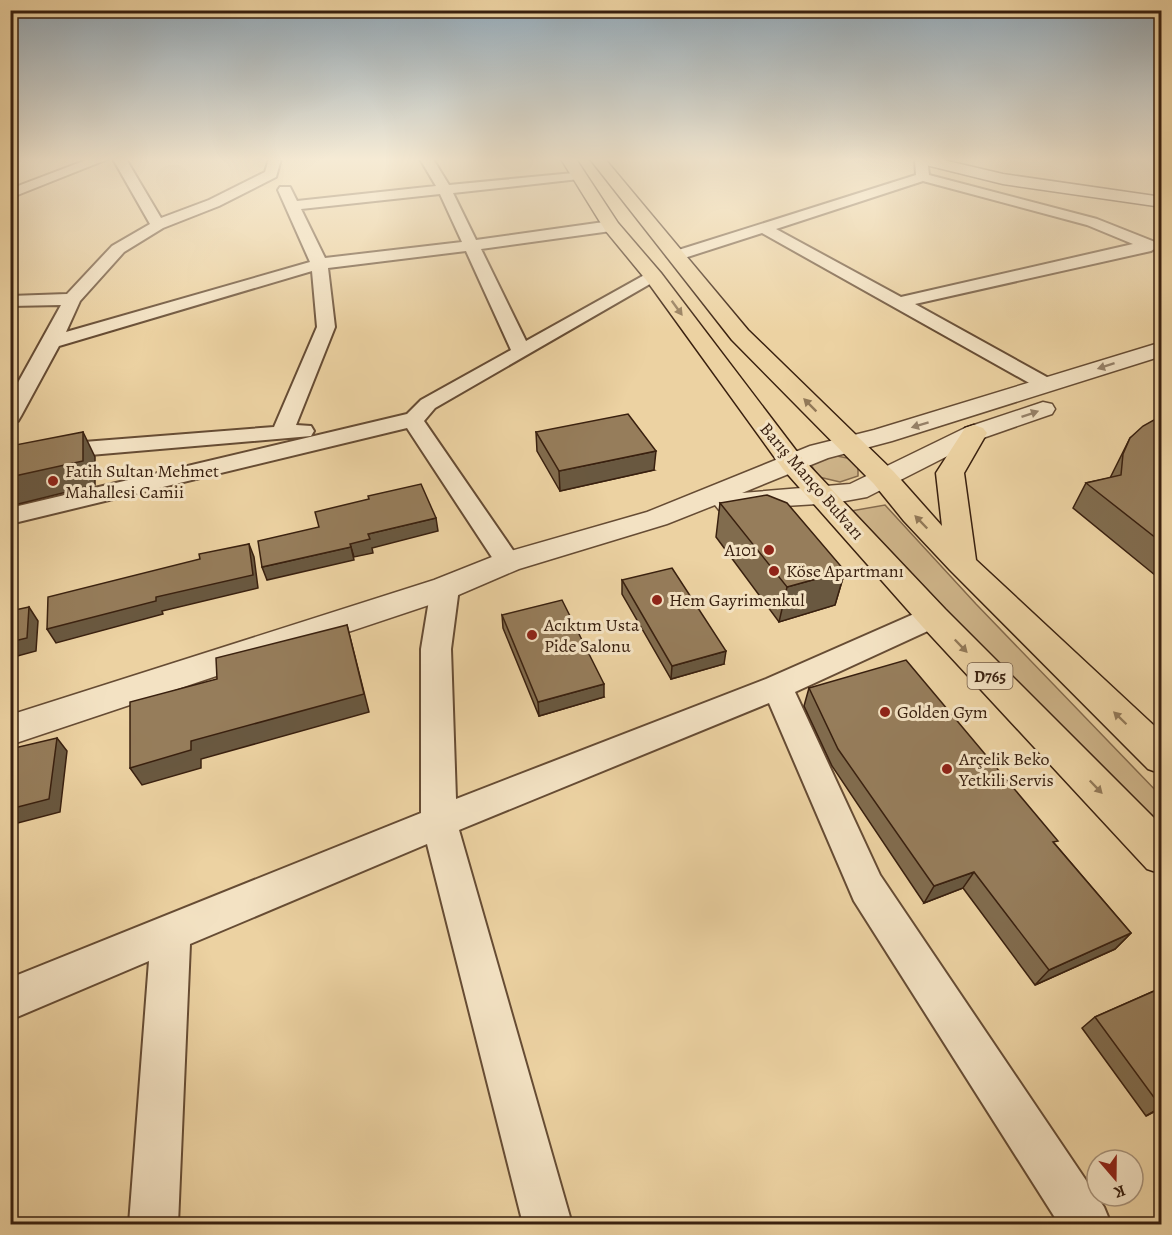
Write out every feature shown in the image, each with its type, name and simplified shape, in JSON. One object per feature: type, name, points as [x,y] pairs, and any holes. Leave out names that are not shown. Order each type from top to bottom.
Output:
[{"type":"highway","name":"Barış Manço Bulvarı","points":[[605,217],[654,277],[792,463],[933,616],[1161,855]]},
{"type":"highway","points":[[643,217],[740,335],[884,478],[914,515],[961,563],[1161,758]]},
{"type":"highway","points":[[961,563],[950,473],[974,433]]},
{"type":"street","points":[[153,217],[158,225]]},
{"type":"street","points":[[10,416],[52,342],[72,299],[118,249],[158,225],[179,217]]},
{"type":"street","points":[[282,432],[326,327],[319,264],[297,217]]},
{"type":"street","points":[[458,217],[521,351]]},
{"type":"street","points":[[675,256],[799,217]]},
{"type":"street","points":[[1072,217],[1092,222],[1155,247]]},
{"type":"street","points":[[52,342],[319,264],[611,226]]},
{"type":"street","points":[[764,228],[1047,385]]},
{"type":"street","points":[[898,303],[1155,247]]},
{"type":"street","points":[[10,516],[413,420],[428,404],[654,277]]},
{"type":"street","points":[[10,301],[72,299]]},
{"type":"street","points":[[10,730],[445,588],[508,562],[657,518],[819,452],[852,446],[1161,348]]},
{"type":"street","points":[[657,518],[768,498],[822,496],[857,491],[974,433],[1161,369]]},
{"type":"street","points":[[10,452],[20,454],[413,420]]},
{"type":"street","points":[[413,420],[508,562]]},
{"type":"street","points":[[445,588],[436,649],[439,822],[548,1224]]},
{"type":"street","points":[[10,999],[439,822],[777,687],[933,616]]},
{"type":"street","points":[[777,687],[867,888],[1087,1224]]},
{"type":"street","points":[[153,1224],[171,932]]},
{"type":"shaded area","points":[[832,455],[847,458],[858,466],[858,476],[840,482],[819,477],[811,465]]},
{"type":"shaded area","points":[[885,505],[976,604],[1161,796],[1161,835],[851,511]]},
{"type":"building","points":[[628,414],[656,451],[559,471],[536,432]]},
{"type":"building","points":[[1161,416],[1161,542],[1086,483],[1121,475],[1123,454],[1130,438],[1143,426]]},
{"type":"building","points":[[83,432],[83,461],[10,477],[10,446]]},
{"type":"building","points":[[421,484],[436,518],[368,534],[370,539],[350,544],[351,547],[262,567],[258,541],[319,527],[315,512],[369,499],[368,496]]},
{"type":"building","points":[[767,495],[787,503],[845,571],[787,587],[720,503]]},
{"type":"building","points":[[249,544],[253,575],[156,597],[156,601],[47,629],[48,597],[200,559],[199,554]]},
{"type":"building","points":[[672,568],[726,651],[672,666],[622,580]]},
{"type":"building","points":[[562,600],[604,684],[538,702],[502,615]]},
{"type":"building","points":[[29,607],[27,638],[10,642],[10,611]]},
{"type":"building","points":[[347,625],[364,694],[191,741],[191,750],[130,768],[130,702],[217,679],[216,658]]},
{"type":"building","points":[[906,660],[1058,841],[1053,842],[1131,933],[1049,970],[974,872],[934,886],[838,749],[809,688]]},
{"type":"building","points":[[57,738],[49,799],[10,809],[10,749]]},
{"type":"building","points":[[1161,988],[1161,1107],[1095,1017]]},
{"type":"place","name":"Fatih Sultan Mehmet Mahallesi Camii","points":[[53,481]]},
{"type":"place","name":"A101","points":[[769,550]]},
{"type":"place","name":"Köse Apartmanı","points":[[774,571]]},
{"type":"place","name":"Hem Gayrimenkul","points":[[657,600]]},
{"type":"place","name":"Acıktım Usta Pide Salonu","points":[[532,635]]},
{"type":"place","name":"Golden Gym","points":[[885,712]]},
{"type":"place","name":"Arçelik Beko Yetkili Servis","points":[[947,769]]}]
